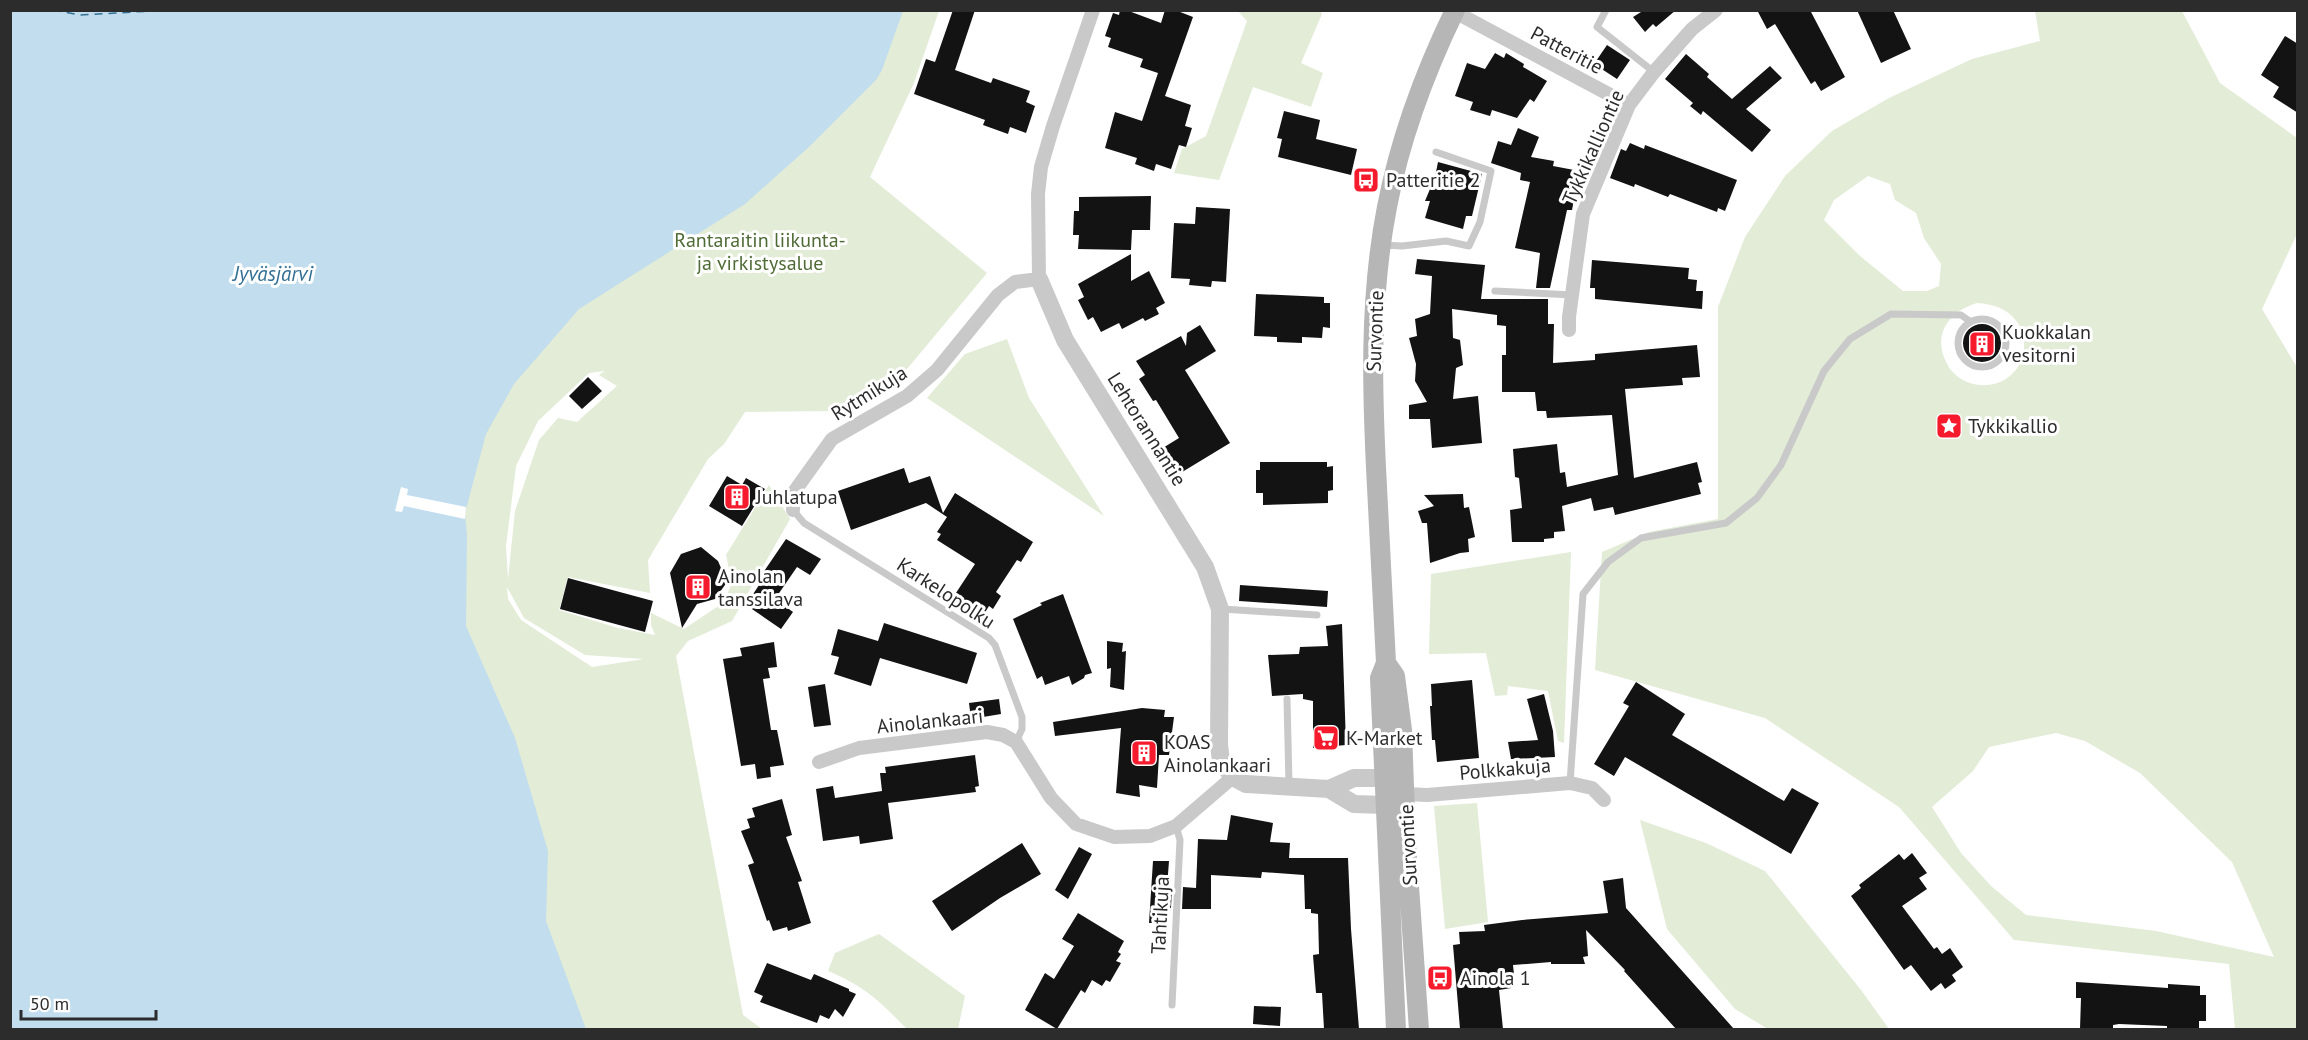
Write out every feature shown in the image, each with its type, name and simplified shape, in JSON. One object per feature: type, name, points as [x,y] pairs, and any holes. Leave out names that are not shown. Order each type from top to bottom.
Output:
[{"type":"main road","name":"Survontie","points":[[1396,1029],[1380,678],[1386,663],[1374,435],[1374,318],[1387,206],[1401,152],[1436,51],[1455,11]]},
{"type":"main road","name":"Survontie","points":[[1386,663],[1395,676],[1402,730],[1406,843],[1419,1029]]},
{"type":"street","name":"Lehtorannantie","points":[[1093,10],[1041,166],[1038,194],[1039,279],[1065,340],[1205,567],[1220,609],[1219,745],[1221,761],[1233,777]]},
{"type":"street","name":"Tykkikalliontie","points":[[1569,330],[1583,214],[1629,105],[1653,72],[1692,29],[1716,10]]},
{"type":"street","name":"Patteritie","points":[[1455,11],[1629,105]]},
{"type":"street","name":"Rytmikuja","points":[[793,510],[794,492],[832,439],[907,396],[937,370],[998,296],[1015,282],[1039,279]]},
{"type":"street","name":"Ainolankaari","points":[[819,762],[859,748],[987,732],[1002,735],[1016,742]]},
{"type":"street","points":[[1016,742],[1050,798],[1076,824],[1114,837],[1150,836],[1176,826],[1233,777],[1246,784],[1329,789],[1354,778],[1384,778],[1405,794],[1385,805],[1354,804],[1329,789]]},
{"type":"street","name":"Polkkakuja","points":[[1405,794],[1428,795],[1570,783],[1592,788],[1604,800]]},
{"type":"lane","points":[[1606,10],[1597,27],[1653,72]]},
{"type":"lane","points":[[1381,244],[1402,246],[1446,241],[1469,246],[1480,222],[1491,171],[1437,152]]},
{"type":"lane","points":[[1496,291],[1572,295]]},
{"type":"lane","points":[[1570,783],[1584,594],[1608,562],[1641,538],[1726,523],[1757,498],[1781,465],[1824,371],[1850,339],[1891,314],[1961,315],[1971,322]]},
{"type":"lane","points":[[1991,321],[2003,332],[2006,347],[2003,355],[1991,365],[1975,366],[1962,357],[1958,341],[1960,333],[1971,322],[1991,321]]},
{"type":"lane","name":"Karkelopolku","points":[[793,510],[813,528],[989,638],[995,645],[1022,717],[1022,729],[1016,742]]},
{"type":"lane","points":[[1220,609],[1317,615]]},
{"type":"lane","points":[[1287,699],[1289,787]]},
{"type":"lane","name":"Tahtikuja","points":[[1172,1005],[1180,840],[1176,826]]},
{"type":"green space","points":[[1319,10],[1322,14],[1301,63],[1323,73],[1311,107],[1253,87],[1219,180],[1174,173],[1182,149],[1206,136],[1247,21],[1238,11]]},
{"type":"green space","name":"Rantaraitin liikunta- ja virkistysalue","points":[[819,11],[939,11],[914,83],[870,177],[987,273],[902,375],[836,411],[745,412],[724,444],[708,459],[648,560],[650,593],[568,577],[559,610],[618,628],[655,635],[651,625],[651,613],[684,629],[723,603],[732,583],[726,555],[769,485],[790,519],[732,621],[688,641],[676,656],[743,1015],[762,1029],[532,1029],[405,350]],"holes":[[[605,371],[599,375],[617,386],[577,422],[558,418],[539,440],[515,511],[508,579],[506,546],[516,466],[538,421],[589,373]],[[507,587],[524,618],[585,655],[644,659],[592,667],[521,620],[508,599]]]},
{"type":"green space","points":[[2035,11],[2182,11],[2220,83],[2297,138],[2297,234],[2262,309],[2298,369],[2297,1029],[2235,1029],[2229,964],[2014,940],[1899,807],[1765,718],[1595,670],[1602,552],[1649,532],[1718,519],[1718,307],[1745,237],[1785,176],[1832,131],[1889,98],[1972,59],[2040,41]],"holes":[[[1868,176],[1890,184],[1895,200],[1916,213],[1924,238],[1941,264],[1939,286],[1927,291],[1903,291],[1860,256],[1824,220],[1834,200]],[[1977,303],[1999,308],[2014,318],[2022,332],[2024,347],[2020,362],[2011,375],[1997,383],[1979,385],[1968,382],[1959,378],[1946,362],[1941,342],[1946,325],[1967,307]],[[2056,733],[2085,741],[2140,773],[2232,862],[2274,957],[2156,931],[2026,915],[1991,886],[1961,853],[1932,807],[1973,771],[1989,747]]]},
{"type":"green space","points":[[1007,339],[1029,398],[1104,516],[927,398],[965,354]]},
{"type":"green space","points":[[1571,552],[1564,743],[1558,741],[1548,691],[1508,686],[1507,695],[1495,696],[1486,653],[1429,654],[1431,574]]},
{"type":"green space","points":[[1477,803],[1488,922],[1445,929],[1434,806]]},
{"type":"green space","points":[[1640,820],[1706,843],[1765,871],[1861,990],[1889,1029],[1768,1029],[1735,1009],[1667,929]]},
{"type":"green space","points":[[879,934],[965,996],[958,1029],[907,1029],[871,995],[828,971],[835,953]]},
{"type":"water","name":"Jyväsjärvi","points":[[10,11],[903,11],[882,70],[876,80],[809,147],[745,204],[579,309],[514,384],[486,434],[465,513],[467,535],[466,626],[515,738],[548,851],[546,921],[586,1029],[11,1029]]},
{"type":"pier","points":[[401,487],[408,489],[407,495],[466,507],[465,519],[404,506],[402,512],[395,511]]},
{"type":"building","points":[[953,10],[975,10],[955,70],[991,83],[993,78],[1030,91],[1026,102],[1035,106],[1026,133],[1010,127],[1008,134],[983,125],[985,120],[914,94],[926,59],[935,62]]},
{"type":"building","points":[[1120,10],[1126,10],[1161,23],[1165,10],[1175,10],[1193,17],[1165,96],[1191,105],[1185,126],[1192,128],[1186,147],[1179,145],[1171,169],[1156,164],[1154,171],[1135,164],[1137,158],[1105,148],[1115,112],[1142,121],[1158,73],[1140,67],[1143,59],[1108,47],[1111,38],[1105,36],[1113,13],[1119,15]]},
{"type":"building","points":[[1639,10],[1676,10],[1656,27],[1653,24],[1645,32],[1633,17],[1641,12]]},
{"type":"building","points":[[1757,10],[1810,10],[1845,77],[1821,91],[1815,81],[1811,84],[1775,24],[1767,29]]},
{"type":"building","points":[[1857,10],[1893,10],[1911,49],[1881,63]]},
{"type":"building","points":[[2285,36],[2298,44],[2298,113],[2273,97],[2279,87],[2261,75]]},
{"type":"building","points":[[1607,45],[1630,60],[1617,79],[1594,64]]},
{"type":"building","points":[[1495,53],[1504,58],[1506,53],[1524,64],[1523,67],[1547,81],[1534,102],[1530,99],[1517,118],[1492,110],[1490,116],[1470,110],[1473,102],[1455,96],[1467,63],[1485,69]]},
{"type":"building","points":[[1686,54],[1732,99],[1770,66],[1782,78],[1746,109],[1771,130],[1752,152],[1703,111],[1701,115],[1690,106],[1693,103],[1665,79]]},
{"type":"building","points":[[1284,111],[1320,120],[1316,139],[1357,149],[1351,175],[1278,157],[1282,139],[1277,138]]},
{"type":"building","points":[[1518,128],[1539,137],[1531,157],[1554,161],[1553,166],[1574,170],[1571,188],[1576,189],[1572,210],[1567,210],[1550,288],[1536,288],[1540,253],[1515,248],[1530,182],[1520,180],[1521,173],[1491,163],[1498,141],[1511,145]]},
{"type":"building","points":[[1630,143],[1644,149],[1645,145],[1737,180],[1725,211],[1718,208],[1717,212],[1670,194],[1668,197],[1635,184],[1634,187],[1610,178],[1621,149],[1626,151]]},
{"type":"building","points":[[1438,162],[1482,174],[1472,216],[1466,216],[1463,229],[1425,218],[1430,201],[1425,201],[1430,189],[1431,175],[1435,177]]},
{"type":"building","points":[[1151,196],[1150,230],[1132,230],[1131,250],[1078,249],[1079,235],[1073,235],[1074,211],[1079,211],[1079,197]]},
{"type":"building","points":[[1196,207],[1230,209],[1226,282],[1212,281],[1211,287],[1189,285],[1190,279],[1171,278],[1174,223],[1195,224]]},
{"type":"building","points":[[1131,254],[1131,281],[1149,271],[1165,303],[1156,308],[1159,314],[1145,321],[1143,318],[1122,329],[1119,323],[1101,332],[1093,317],[1088,320],[1078,300],[1084,297],[1078,284]]},
{"type":"building","points":[[1417,259],[1485,265],[1481,299],[1548,299],[1548,324],[1554,324],[1553,363],[1595,360],[1595,354],[1697,345],[1700,377],[1682,378],[1683,385],[1625,389],[1634,478],[1697,462],[1702,482],[1698,483],[1701,494],[1615,515],[1613,507],[1594,511],[1591,498],[1562,506],[1565,531],[1554,532],[1554,538],[1544,539],[1544,542],[1512,542],[1510,510],[1522,508],[1519,478],[1515,477],[1513,449],[1557,444],[1560,473],[1565,472],[1567,487],[1618,475],[1612,415],[1547,418],[1546,411],[1537,411],[1535,392],[1502,392],[1502,355],[1506,355],[1506,326],[1497,325],[1497,315],[1452,309],[1453,338],[1460,340],[1463,365],[1456,368],[1453,399],[1478,396],[1482,443],[1432,448],[1430,419],[1409,419],[1409,405],[1427,402],[1415,381],[1416,364],[1409,338],[1417,336],[1415,319],[1430,314],[1432,276],[1415,274]]},
{"type":"building","points":[[1592,260],[1689,268],[1688,279],[1697,280],[1696,291],[1703,291],[1702,309],[1595,299],[1595,288],[1590,288]]},
{"type":"building","points":[[1256,294],[1324,297],[1324,303],[1330,303],[1330,328],[1323,327],[1322,338],[1302,337],[1302,343],[1277,342],[1277,337],[1254,336]]},
{"type":"building","name":"Kuokkalan vesitorni","points":[[1982,324],[1996,329],[2001,343],[1996,357],[1982,362],[1968,357],[1963,343],[1968,329]]},
{"type":"building","points":[[1200,325],[1216,351],[1185,370],[1230,443],[1169,480],[1153,454],[1179,438],[1156,400],[1153,401],[1139,379],[1145,375],[1136,361],[1181,336],[1186,346],[1187,333]]},
{"type":"building","points":[[588,377],[602,391],[582,409],[569,396]]},
{"type":"building","points":[[1260,462],[1327,462],[1327,467],[1333,466],[1333,490],[1328,491],[1328,503],[1263,505],[1263,493],[1256,493],[1256,470],[1260,470]]},
{"type":"building","points":[[904,468],[909,483],[930,476],[943,513],[955,493],[1033,542],[1021,562],[1017,560],[996,592],[1001,596],[993,609],[989,606],[984,614],[968,604],[965,609],[952,599],[975,564],[937,540],[941,534],[937,532],[947,517],[926,503],[851,530],[838,491]]},
{"type":"building","name":"Juhlatupa","points":[[727,476],[742,485],[746,478],[765,489],[742,526],[709,506]]},
{"type":"building","points":[[1463,494],[1464,508],[1469,507],[1475,537],[1468,539],[1469,552],[1430,563],[1427,523],[1422,523],[1418,511],[1434,506],[1424,495]]},
{"type":"building","points":[[786,539],[821,559],[810,575],[797,567],[775,599],[793,612],[781,629],[746,605],[761,582],[758,580]]},
{"type":"building","name":"Ainolan tanssilava","points":[[701,547],[718,561],[727,582],[715,599],[697,604],[682,628],[670,573],[681,554]]},
{"type":"building","points":[[568,578],[653,601],[645,632],[560,609]]},
{"type":"building","points":[[1240,585],[1328,591],[1327,607],[1239,601]]},
{"type":"building","points":[[1063,594],[1092,673],[1085,675],[1072,685],[1069,676],[1045,685],[1042,676],[1037,679],[1013,619],[1042,605],[1040,603]]},
{"type":"building","points":[[884,623],[977,653],[967,684],[880,658],[871,686],[834,674],[839,657],[831,655],[838,629],[878,641]]},
{"type":"building","points":[[1342,624],[1346,745],[1313,748],[1313,701],[1303,699],[1303,694],[1272,696],[1268,655],[1299,654],[1300,647],[1328,646],[1326,626]]},
{"type":"building","points":[[1107,641],[1123,643],[1122,652],[1126,651],[1124,690],[1110,687],[1111,668],[1107,669]]},
{"type":"building","points":[[774,642],[777,667],[768,668],[770,678],[763,679],[771,730],[777,730],[784,765],[770,767],[771,777],[757,779],[755,764],[741,766],[723,659],[742,656],[740,648]]},
{"type":"building","points":[[1472,680],[1479,758],[1437,762],[1435,740],[1432,740],[1431,684]]},
{"type":"building","points":[[1636,682],[1685,714],[1672,735],[1784,801],[1792,788],[1819,803],[1791,854],[1625,757],[1614,776],[1594,764],[1629,706],[1623,703]]},
{"type":"building","points":[[825,684],[831,725],[814,727],[808,687]]},
{"type":"building","points":[[1544,694],[1553,731],[1555,757],[1511,759],[1508,742],[1538,740],[1527,699]]},
{"type":"building","points":[[999,699],[1001,714],[971,719],[969,703]]},
{"type":"building","name":"KOAS Ainolankaari","points":[[1142,708],[1165,710],[1164,717],[1174,717],[1169,755],[1159,755],[1157,788],[1139,785],[1140,797],[1116,793],[1121,728],[1055,736],[1053,722]]},
{"type":"building","points":[[975,755],[979,786],[975,787],[976,792],[888,803],[893,839],[860,844],[859,836],[823,841],[816,789],[833,786],[835,798],[882,791],[880,773],[886,773],[885,767]]},
{"type":"building","points":[[782,799],[792,835],[786,837],[802,881],[798,882],[811,923],[788,931],[787,927],[773,931],[769,920],[767,921],[748,865],[754,863],[741,831],[750,828],[747,819],[755,817],[752,808]]},
{"type":"building","points":[[1231,815],[1273,823],[1270,842],[1290,843],[1289,858],[1348,858],[1359,1029],[1324,1029],[1322,993],[1316,993],[1313,955],[1319,954],[1318,914],[1311,913],[1311,909],[1305,909],[1304,875],[1262,872],[1261,878],[1211,875],[1211,909],[1182,909],[1183,887],[1196,888],[1198,839],[1227,840]]},
{"type":"building","points":[[1022,843],[1041,874],[1000,898],[952,931],[932,901]]},
{"type":"building","points":[[1079,847],[1092,854],[1068,899],[1055,890]]},
{"type":"building","points":[[1912,853],[1927,873],[1919,878],[1927,889],[1902,906],[1934,949],[1937,947],[1942,954],[1950,948],[1963,967],[1952,975],[1956,981],[1945,989],[1941,983],[1931,991],[1911,965],[1904,970],[1851,896],[1861,888],[1859,885],[1899,854],[1904,860]]},
{"type":"building","points":[[1153,861],[1169,861],[1167,887],[1172,887],[1171,908],[1166,908],[1165,923],[1149,923]]},
{"type":"building","points":[[1623,878],[1626,908],[1734,1029],[1676,1029],[1625,970],[1586,930],[1588,956],[1583,957],[1585,964],[1551,964],[1551,962],[1513,965],[1515,984],[1511,984],[1511,988],[1499,990],[1503,1029],[1460,1029],[1453,945],[1460,944],[1459,932],[1485,931],[1484,925],[1522,920],[1608,913],[1603,881]]},
{"type":"building","points":[[1078,913],[1124,941],[1118,952],[1121,954],[1116,961],[1121,963],[1110,982],[1106,980],[1102,986],[1092,980],[1085,993],[1081,990],[1057,1029],[1025,1010],[1045,973],[1054,979],[1074,946],[1062,939]]},
{"type":"building","points":[[767,963],[811,980],[814,974],[856,994],[843,1017],[835,1009],[829,1019],[820,1015],[817,1023],[760,1002],[763,996],[754,992]]},
{"type":"building","points":[[2076,982],[2168,988],[2168,984],[2200,986],[2200,995],[2206,995],[2206,1021],[2199,1021],[2199,1029],[2167,1029],[2167,1026],[2119,1024],[2113,1025],[2113,1029],[2080,1029],[2081,998],[2076,998]]},
{"type":"building","points":[[1254,1006],[1281,1007],[1280,1026],[1253,1024]]},
{"type":"ferry route","points":[[53,10],[80,15],[170,10]]},
{"type":"place","name":"Patteritie 2","points":[[1366,180]]},
{"type":"place","name":"Kuokkalan vesitorni","points":[[1982,344]]},
{"type":"place","name":"Tykkikallio","points":[[1949,426]]},
{"type":"place","name":"Juhlatupa","points":[[737,497]]},
{"type":"place","name":"Ainolan tanssilava","points":[[698,587]]},
{"type":"place","name":"K-Market","points":[[1326,738]]},
{"type":"place","name":"KOAS Ainolankaari","points":[[1144,753]]},
{"type":"place","name":"Ainola 1","points":[[1440,978]]}]
